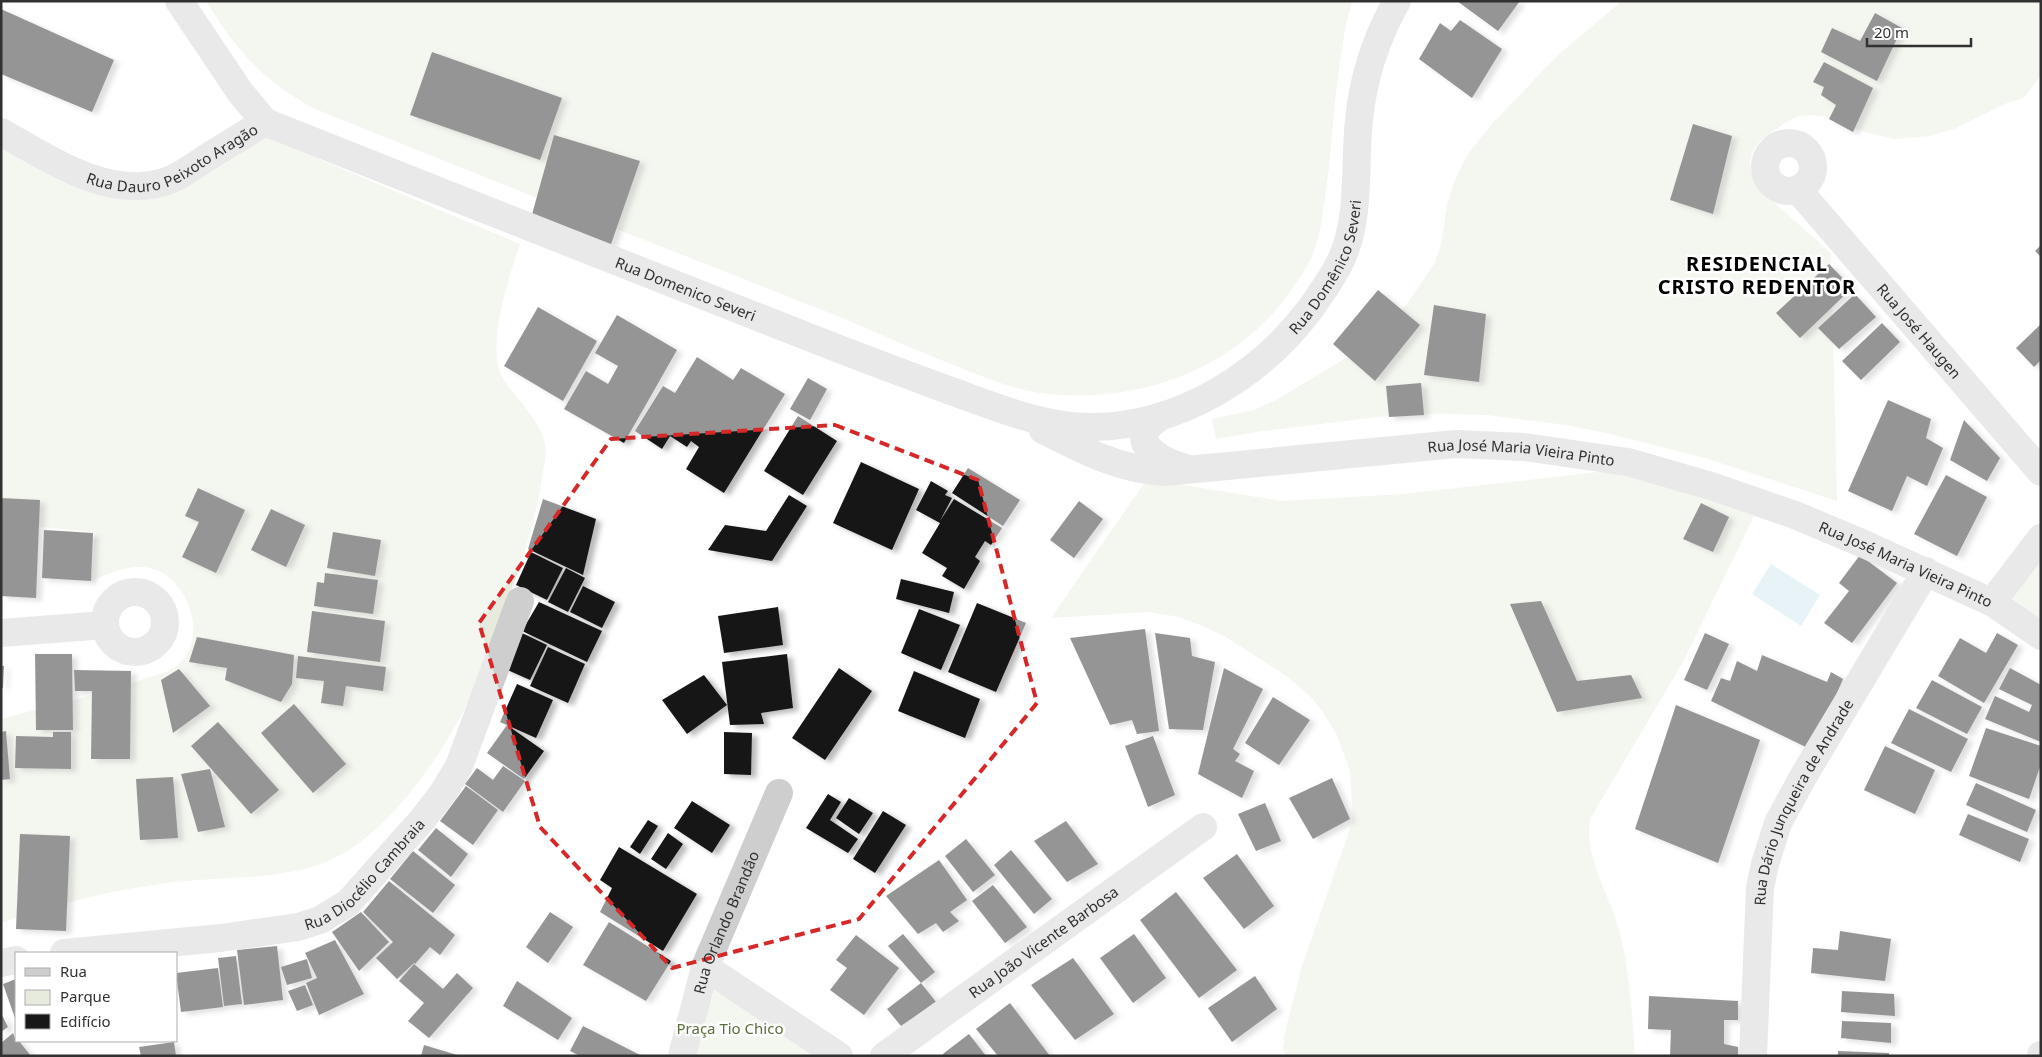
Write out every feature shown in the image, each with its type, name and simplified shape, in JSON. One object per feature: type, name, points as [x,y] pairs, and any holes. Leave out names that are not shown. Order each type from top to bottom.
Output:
[{"type":"street","name":"Rua Dauro Peixoto Aragão","points":[[1,132],[47,157],[89,176],[107,183],[139,188],[168,180],[265,122],[240,92],[178,1]]},
{"type":"street","name":"Rua Domênico Severi","points":[[1115,426],[1162,416],[1189,406],[1215,394],[1254,368],[1298,324],[1334,273],[1343,257],[1351,228],[1357,179],[1359,120],[1367,75],[1376,45],[1397,1]]},
{"type":"street","name":"Rua Domenico Severi","points":[[265,122],[864,358],[980,401],[1052,424],[1081,427],[1115,426]]},
{"type":"street","name":"Rua José Haugen","points":[[1798,190],[2041,472]]},
{"type":"street","name":"Rua José Maria Vieira Pinto","points":[[980,401],[1096,456],[1116,464],[1153,472],[1456,444],[1525,447],[1628,462],[1711,486],[1795,515],[1926,571],[1992,602],[2041,636]]},
{"type":"street","points":[[1162,416],[1147,427],[1145,444],[1157,456],[1189,470]]},
{"type":"street","points":[[1992,602],[2041,538]]},
{"type":"street","name":"Rua Dário Junqueira de Andrade","points":[[1753,1056],[1760,888],[1765,864],[1778,823],[1803,777],[1926,571]]},
{"type":"street","name":"Rua Diocélio Cambraia","points":[[74,952],[220,938],[298,927],[320,920],[348,902],[422,820],[443,793],[459,766],[520,601]]},
{"type":"street","points":[[1,633],[105,625]]},
{"type":"street","name":"Rua Orlando Brandão","points":[[682,1056],[705,967],[779,793]]},
{"type":"street","name":"Rua João Vicente Barbosa","points":[[884,1056],[1203,827]]},
{"type":"street","points":[[1,963],[15,960]]},
{"type":"street","points":[[705,967],[839,1056]]},
{"type":"highlighted area","points":[[835,425],[978,480],[1037,703],[859,919],[672,968],[540,827],[479,623],[611,439]]},
{"type":"green space","points":[[206,1],[1353,1],[1347,21],[1341,55],[1327,186],[1320,230],[1312,256],[1293,287],[1272,314],[1248,337],[1221,356],[1192,372],[1161,383],[1129,391],[1096,395],[1062,395],[1021,389],[982,376],[830,313],[313,108],[279,86],[252,62],[228,34]]},
{"type":"green space","points":[[1622,1],[2041,1],[2041,75],[2024,98],[2007,103],[1956,128],[1930,136],[1894,139],[1865,132],[1824,116],[1799,116],[1786,122],[1760,141],[1752,152],[1750,165],[1753,177],[1777,205],[1831,253],[1837,501],[1705,458],[1607,433],[1566,425],[1487,415],[1410,413],[1263,431],[1216,439],[1212,419],[1254,410],[1276,400],[1351,355],[1392,321],[1407,304],[1434,264],[1441,245],[1447,204],[1456,177],[1468,154],[1490,126],[1558,55]]},
{"type":"green space","points":[[262,135],[520,244],[500,313],[497,350],[498,367],[504,380],[536,422],[541,431],[546,451],[536,508],[523,556],[501,622],[480,676],[453,730],[415,786],[393,812],[369,835],[344,853],[302,870],[152,885],[64,904],[1,923],[1,719],[109,690],[158,675],[171,669],[179,664],[188,652],[193,624],[190,609],[184,595],[175,583],[163,574],[150,568],[127,568],[91,581],[95,532],[1,523],[1,140],[109,192]]},
{"type":"green space","points":[[1616,470],[1696,493],[1754,516],[1683,662],[1590,819],[1589,834],[1594,862],[1615,916],[1626,961],[1635,1056],[1285,1056],[1283,1048],[1285,1032],[1302,966],[1353,820],[1350,771],[1336,733],[1310,696],[1285,675],[1226,637],[1205,627],[1179,617],[1148,612],[1051,618],[1147,479],[1281,501],[1404,494]]},
{"type":"green space","points":[[2041,554],[2041,625],[2007,601]]},
{"type":"green space","name":"Praça Tio Chico","points":[[712,983],[820,1056],[695,1056]]},
{"type":"water","points":[[1771,564],[1820,595],[1801,626],[1752,594]]},
{"type":"building","points":[[1457,1],[1520,1],[1498,31]]},
{"type":"building","points":[[1,9],[114,60],[92,112],[1,74]]},
{"type":"building","points":[[1875,13],[1902,28],[1877,81],[1821,52],[1832,28],[1860,41]]},
{"type":"building","points":[[1460,20],[1502,49],[1472,98],[1419,59],[1440,23],[1451,31]]},
{"type":"building","points":[[432,52],[562,98],[540,160],[410,115]]},
{"type":"building","points":[[1824,62],[1873,88],[1853,132],[1829,119],[1836,105],[1821,95],[1824,87],[1813,82]]},
{"type":"building","points":[[1693,124],[1732,136],[1713,214],[1670,200]]},
{"type":"building","points":[[554,135],[640,161],[610,247],[531,218]]},
{"type":"building","points":[[2041,245],[2041,257],[2035,251]]},
{"type":"building","points":[[1829,264],[1852,288],[1800,338],[1776,313]]},
{"type":"building","points":[[1378,290],[1420,325],[1375,381],[1333,344]]},
{"type":"building","points":[[1855,294],[1876,317],[1839,349],[1818,328]]},
{"type":"building","points":[[1434,305],[1486,314],[1479,382],[1424,375]]},
{"type":"building","points":[[538,307],[597,341],[563,401],[504,366]]},
{"type":"building","points":[[617,315],[677,350],[624,443],[564,409],[586,371],[608,384],[618,366],[595,353]]},
{"type":"building","points":[[1882,323],[1900,342],[1861,380],[1842,361]]},
{"type":"building","points":[[2041,324],[2041,360],[2034,367],[2016,348]]},
{"type":"building","points":[[697,357],[733,380],[741,368],[785,394],[724,493],[686,469],[699,447],[691,441],[687,447],[670,436],[662,449],[635,431],[663,386],[675,393]]},
{"type":"building","points":[[808,378],[827,389],[810,420],[790,409]]},
{"type":"building","points":[[1421,383],[1424,415],[1389,417],[1386,386]]},
{"type":"building","points":[[1888,400],[1931,419],[1926,438],[1943,448],[1927,486],[1907,476],[1892,511],[1848,491]]},
{"type":"building","points":[[798,416],[837,441],[803,495],[764,471]]},
{"type":"building","points":[[1964,420],[2000,458],[1987,481],[1950,460]]},
{"type":"building","points":[[861,462],[919,489],[892,550],[833,523]]},
{"type":"building","points":[[968,468],[1020,500],[1003,526],[952,493]]},
{"type":"building","points":[[1946,475],[1987,497],[1957,556],[1914,534]]},
{"type":"building","points":[[931,481],[948,491],[945,495],[952,498],[940,521],[954,499],[1002,528],[991,545],[985,541],[975,557],[980,561],[964,589],[942,576],[947,568],[922,553],[940,523],[916,510]]},
{"type":"building","points":[[198,488],[245,510],[216,573],[182,557],[199,522],[185,516]]},
{"type":"building","points":[[789,495],[807,506],[772,561],[708,550],[725,525],[766,531]]},
{"type":"building","points":[[1,498],[40,500],[36,598],[1,596]]},
{"type":"building","points":[[543,499],[596,519],[583,575],[528,549]]},
{"type":"building","points":[[1079,501],[1103,519],[1074,558],[1050,540]]},
{"type":"building","points":[[1701,503],[1729,517],[1713,552],[1683,539]]},
{"type":"building","points":[[271,509],[305,525],[286,567],[251,550]]},
{"type":"building","points":[[44,530],[93,533],[91,581],[42,578]]},
{"type":"building","points":[[333,532],[381,540],[375,576],[327,568]]},
{"type":"building","points":[[531,552],[563,568],[547,600],[516,585]]},
{"type":"building","points":[[1860,555],[1897,583],[1852,643],[1824,623],[1849,591],[1839,583]]},
{"type":"building","points":[[566,568],[585,578],[568,612],[548,602]]},
{"type":"building","points":[[325,573],[378,580],[373,614],[314,606],[317,582],[324,583]]},
{"type":"building","points":[[901,579],[954,592],[949,613],[896,599]]},
{"type":"building","points":[[583,586],[615,602],[602,628],[570,612]]},
{"type":"building","points":[[1541,601],[1577,681],[1631,675],[1642,698],[1557,712],[1510,604]]},
{"type":"building","points":[[539,602],[602,631],[587,662],[522,631]]},
{"type":"building","points":[[977,603],[1026,623],[996,692],[948,672]]},
{"type":"building","points":[[778,607],[783,645],[724,653],[718,616]]},
{"type":"building","points":[[919,609],[960,625],[941,670],[901,653]]},
{"type":"building","points":[[312,611],[385,621],[380,662],[307,652]]},
{"type":"building","points":[[1145,629],[1159,731],[1137,734],[1132,720],[1110,725],[1070,638]]},
{"type":"building","points":[[520,632],[547,645],[530,680],[503,668]]},
{"type":"building","points":[[1155,633],[1190,638],[1192,656],[1215,662],[1203,730],[1169,729]]},
{"type":"building","points":[[1705,633],[1729,644],[1707,690],[1684,680]]},
{"type":"building","points":[[1997,633],[2018,645],[1984,703],[1938,676],[1960,638],[1986,653]]},
{"type":"building","points":[[197,637],[294,655],[292,684],[281,702],[225,680],[227,668],[189,662]]},
{"type":"building","points":[[548,647],[585,664],[568,703],[530,686]]},
{"type":"building","points":[[35,654],[72,654],[73,730],[36,730]]},
{"type":"building","points":[[787,654],[793,708],[761,713],[764,724],[730,725],[722,662]]},
{"type":"building","points":[[1762,655],[1827,682],[1831,672],[1843,679],[1812,750],[1711,701],[1721,678],[1730,681],[1737,661],[1757,671]]},
{"type":"building","points":[[298,656],[386,667],[383,691],[346,686],[343,706],[321,703],[324,681],[296,678]]},
{"type":"building","points":[[1,666],[4,666],[3,688],[1,688]]},
{"type":"building","points":[[839,668],[872,691],[825,760],[792,738]]},
{"type":"building","points":[[1224,668],[1263,689],[1233,749],[1240,754],[1235,761],[1254,771],[1242,798],[1198,774]]},
{"type":"building","points":[[2010,668],[2041,685],[2041,742],[1985,719],[1995,696],[2029,712],[2032,705],[1999,689]]},
{"type":"building","points":[[179,669],[210,706],[173,733],[161,680]]},
{"type":"building","points":[[74,670],[131,671],[130,759],[91,759],[92,691],[75,691]]},
{"type":"building","points":[[914,671],[980,699],[965,738],[898,711]]},
{"type":"building","points":[[704,675],[727,705],[687,734],[662,700]]},
{"type":"building","points":[[1932,680],[1982,707],[1967,734],[1916,708]]},
{"type":"building","points":[[517,684],[553,700],[536,738],[500,722]]},
{"type":"building","points":[[1273,697],[1310,720],[1279,765],[1245,743]]},
{"type":"building","points":[[294,704],[346,764],[313,793],[261,733]]},
{"type":"building","points":[[1676,705],[1760,740],[1718,863],[1635,829]]},
{"type":"building","points":[[1909,709],[1968,739],[1951,772],[1891,743]]},
{"type":"building","points":[[218,722],[279,790],[251,814],[191,746]]},
{"type":"building","points":[[507,725],[544,751],[524,779],[487,753]]},
{"type":"building","points":[[1986,728],[2041,746],[2041,764],[2029,799],[1969,776]]},
{"type":"building","points":[[6,731],[10,779],[1,780],[1,732]]},
{"type":"building","points":[[53,732],[71,732],[71,769],[15,768],[16,736],[53,737]]},
{"type":"building","points":[[724,732],[752,733],[751,775],[724,774]]},
{"type":"building","points":[[1153,736],[1175,795],[1148,807],[1125,746]]},
{"type":"building","points":[[1885,746],[1935,770],[1915,814],[1864,790]]},
{"type":"building","points":[[503,766],[525,781],[503,812],[465,784],[477,768],[493,780]]},
{"type":"building","points":[[210,769],[225,827],[198,832],[181,774]]},
{"type":"building","points":[[173,777],[178,838],[140,840],[136,779]]},
{"type":"building","points":[[1332,778],[1350,819],[1313,839],[1289,798]]},
{"type":"building","points":[[1976,783],[2036,810],[2027,832],[1966,805]]},
{"type":"building","points":[[466,786],[498,810],[473,845],[440,821]]},
{"type":"building","points":[[828,794],[841,802],[830,820],[858,839],[848,853],[806,828]]},
{"type":"building","points":[[849,798],[873,813],[859,834],[836,818]]},
{"type":"building","points":[[692,801],[730,825],[712,853],[674,828]]},
{"type":"building","points":[[1265,803],[1281,841],[1256,851],[1238,814]]},
{"type":"building","points":[[883,811],[906,825],[875,873],[853,859]]},
{"type":"building","points":[[1968,814],[2029,839],[2020,862],[1959,835]]},
{"type":"building","points":[[648,820],[658,826],[640,854],[630,847]]},
{"type":"building","points":[[1066,821],[1098,864],[1067,882],[1034,841]]},
{"type":"building","points":[[436,828],[468,854],[451,877],[418,850]]},
{"type":"building","points":[[668,833],[683,844],[666,869],[651,859]]},
{"type":"building","points":[[20,834],[70,836],[66,931],[16,929]]},
{"type":"building","points":[[966,839],[995,875],[973,892],[945,856]]},
{"type":"building","points":[[619,847],[697,894],[663,951],[600,912],[612,888],[600,880]]},
{"type":"building","points":[[1011,850],[1052,899],[1034,914],[994,865]]},
{"type":"building","points":[[413,851],[455,885],[433,913],[390,879]]},
{"type":"building","points":[[1237,854],[1274,906],[1244,929],[1203,878]]},
{"type":"building","points":[[939,860],[967,900],[950,912],[959,921],[943,932],[936,923],[918,934],[886,896]]},
{"type":"building","points":[[389,881],[455,935],[440,955],[430,947],[415,964],[363,912]]},
{"type":"building","points":[[993,885],[1027,927],[1005,943],[972,901]]},
{"type":"building","points":[[1176,892],[1237,970],[1199,998],[1140,920]]},
{"type":"building","points":[[361,912],[389,942],[359,971],[332,932]]},
{"type":"building","points":[[550,912],[573,927],[548,963],[526,947]]},
{"type":"building","points":[[609,922],[671,961],[646,1001],[583,965]]},
{"type":"building","points":[[1840,931],[1891,939],[1885,981],[1811,973],[1813,948],[1838,950]]},
{"type":"building","points":[[903,934],[935,972],[921,983],[888,946]]},
{"type":"building","points":[[1134,934],[1166,978],[1133,1003],[1100,958]]},
{"type":"building","points":[[856,935],[899,968],[864,1015],[830,990],[847,968],[836,960]]},
{"type":"building","points":[[335,940],[364,994],[319,1015],[306,983],[317,978],[305,953]]},
{"type":"building","points":[[393,942],[414,963],[397,979],[376,958]]},
{"type":"building","points":[[277,946],[283,1000],[244,1005],[237,950]]},
{"type":"building","points":[[236,956],[242,1004],[224,1006],[218,958]]},
{"type":"building","points":[[1073,958],[1114,1014],[1075,1040],[1031,985]]},
{"type":"building","points":[[307,959],[312,978],[287,985],[281,967]]},
{"type":"building","points":[[414,964],[443,989],[457,973],[473,988],[429,1038],[408,1021],[424,1003],[399,981]]},
{"type":"building","points":[[218,968],[223,1007],[181,1012],[178,973]]},
{"type":"building","points":[[1255,976],[1277,1009],[1232,1042],[1208,1008]]},
{"type":"building","points":[[15,979],[15,1018],[3,984]]},
{"type":"building","points":[[517,981],[572,1018],[558,1040],[503,1006]]},
{"type":"building","points":[[921,983],[936,1002],[901,1026],[887,1009]]},
{"type":"building","points":[[305,985],[313,1005],[297,1011],[288,991]]},
{"type":"building","points":[[1842,991],[1894,994],[1895,1016],[1841,1012]]},
{"type":"building","points":[[1649,996],[1738,1001],[1738,1020],[1724,1020],[1724,1044],[1738,1047],[1738,1056],[1670,1056],[1671,1030],[1648,1029]]},
{"type":"building","points":[[1010,1003],[1050,1056],[998,1056],[976,1029]]},
{"type":"building","points":[[1,1013],[8,1027],[1,1032]]},
{"type":"building","points":[[1842,1021],[1891,1023],[1891,1043],[1841,1038]]},
{"type":"building","points":[[583,1026],[642,1056],[580,1056],[570,1051]]},
{"type":"building","points":[[13,1033],[15,1042],[20,1042],[31,1056],[1,1056],[1,1043]]},
{"type":"building","points":[[969,1034],[986,1056],[942,1056],[944,1053]]},
{"type":"building","points":[[174,1042],[176,1056],[141,1056],[139,1047]]},
{"type":"building","points":[[424,1045],[457,1055],[457,1056],[421,1056]]},
{"type":"building","points":[[1838,1051],[1889,1053],[1889,1056],[1838,1056]]},
{"type":"district","name":"RESIDENCIAL CRISTO REDENTOR","points":[[1757,274]]}]
